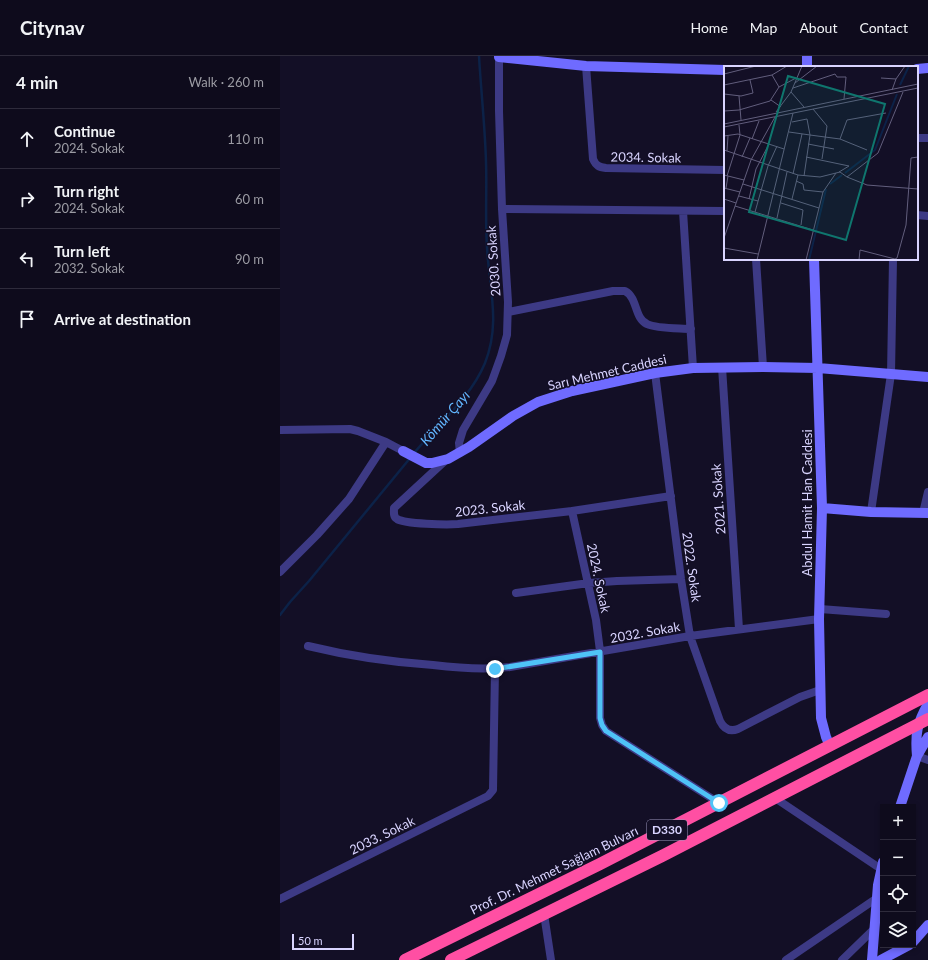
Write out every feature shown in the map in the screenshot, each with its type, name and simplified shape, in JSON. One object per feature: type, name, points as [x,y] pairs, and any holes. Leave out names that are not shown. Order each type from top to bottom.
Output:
[{"type":"highway","name":"Prof. Dr. Mehmet Sağlam Bulvarı","points":[[405,960],[719,803],[928,695]]},
{"type":"highway","name":"D330","points":[[452,960],[662,856],[923,721]]},
{"type":"street","points":[[499,56],[586,66],[724,70]]},
{"type":"street","name":"2030. Sokak","points":[[460,453],[459,443],[463,430],[492,381],[507,335],[508,312],[502,208],[499,56]]},
{"type":"street","name":"2034. Sokak","points":[[586,66],[593,159],[595,164],[606,168],[724,170]]},
{"type":"street","points":[[502,208],[724,211]]},
{"type":"street","points":[[683,211],[693,368]]},
{"type":"street","points":[[918,215],[928,216]]},
{"type":"street","points":[[756,260],[763,367]]},
{"type":"street","name":"Abdul Hamit Han Caddesi","points":[[814,260],[822,508],[819,614],[821,724],[830,746]]},
{"type":"street","points":[[871,512],[891,374],[893,260]]},
{"type":"street","points":[[508,312],[613,291],[625,291],[632,296],[639,315],[647,324],[660,327],[691,329]]},
{"type":"street","name":"2021. Sokak","points":[[722,367],[739,629]]},
{"type":"street","name":"Sarı Mehmet Caddesi","points":[[280,430],[350,429],[386,442],[426,463],[432,463],[448,459],[460,453],[513,416],[538,402],[572,391],[655,373],[693,368],[763,367],[818,368],[928,377]]},
{"type":"street","name":"2022. Sokak","points":[[655,373],[681,579],[690,636]]},
{"type":"street","points":[[280,572],[317,535],[349,499],[386,442]]},
{"type":"street","name":"2023. Sokak","points":[[448,459],[394,508],[393,514],[395,518],[398,520],[442,525],[458,524],[572,511],[671,496]]},
{"type":"street","points":[[822,508],[871,512],[926,513],[928,492]]},
{"type":"street","name":"2024. Sokak","points":[[572,511],[596,620],[600,652],[599,707],[602,725],[606,731],[719,803]]},
{"type":"street","points":[[516,593],[589,583],[681,579]]},
{"type":"street","points":[[690,636],[739,629],[819,614],[886,614]]},
{"type":"street","name":"2032. Sokak","points":[[308,646],[400,663],[495,669],[690,636],[720,721],[727,729],[732,731],[738,730],[800,698],[820,690]]},
{"type":"street","name":"2033. Sokak","points":[[280,899],[488,796],[493,790],[495,669]]},
{"type":"street","points":[[917,756],[916,736],[923,721],[928,704]]},
{"type":"street","points":[[901,804],[917,756],[928,737]]},
{"type":"street","points":[[917,756],[928,760]]},
{"type":"street","points":[[775,798],[880,865]]},
{"type":"street","points":[[872,960],[877,898],[880,876]]},
{"type":"street","points":[[786,960],[877,898]]},
{"type":"street","points":[[544,914],[551,960]]},
{"type":"street","points":[[916,939],[928,925]]},
{"type":"street","points":[[842,960],[874,929]]},
{"type":"street","points":[[881,960],[903,948]]},
{"type":"waterway","name":"Kömür Çayı","points":[[414,453],[453,411],[471,388],[479,376],[490,348],[493,305],[486,236],[486,173],[479,56]]},
{"type":"waterway","name":"Kömür Çayı","points":[[280,615],[411,457]]},
{"type":"route","points":[[495,669],[600,652],[599,707],[602,725],[606,731],[719,803]]}]
